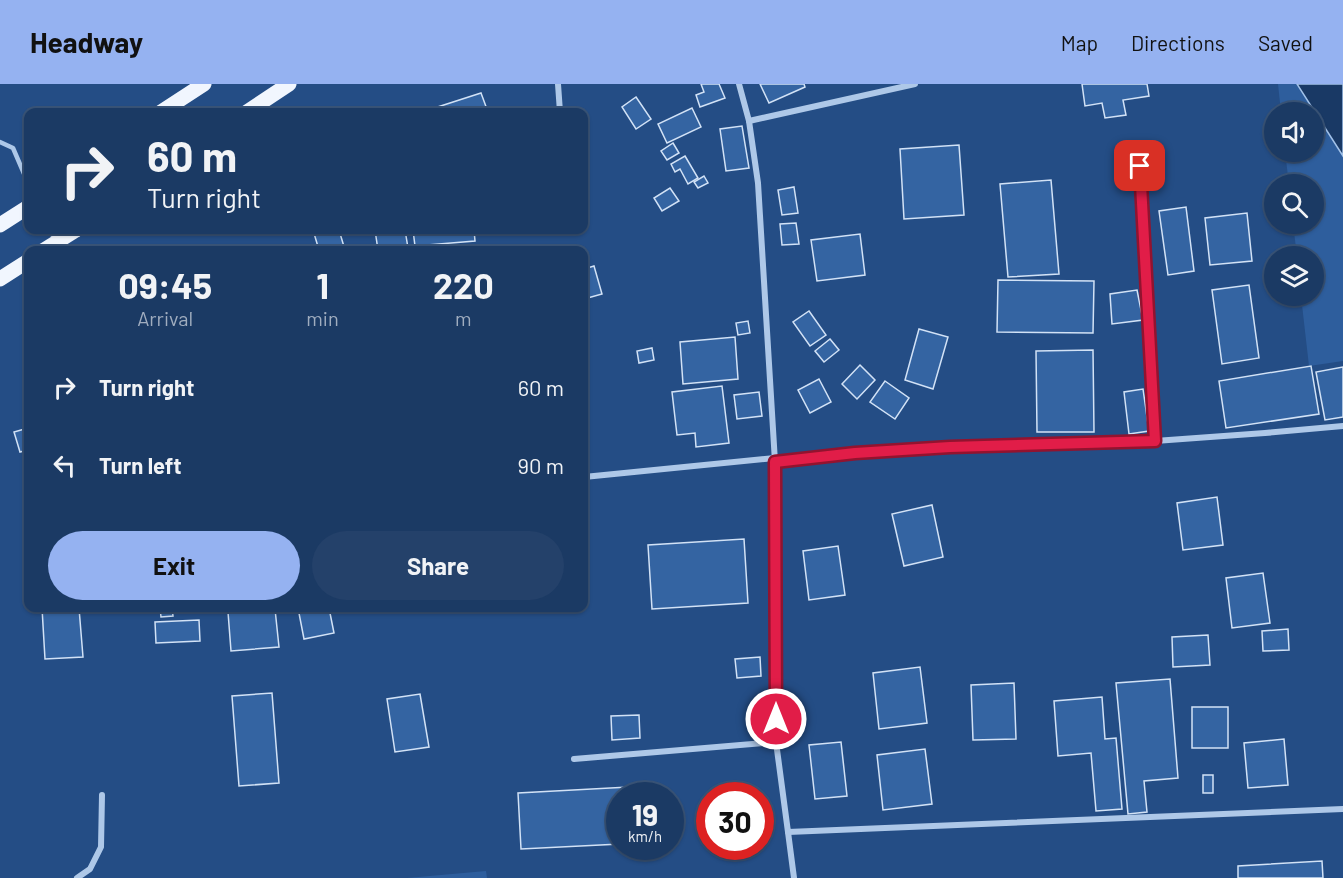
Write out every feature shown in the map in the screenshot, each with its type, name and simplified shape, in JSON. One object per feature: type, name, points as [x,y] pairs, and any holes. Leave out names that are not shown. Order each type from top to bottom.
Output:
[{"type":"main road","points":[[167,108],[204,84]]},
{"type":"main road","points":[[253,108],[289,84]]},
{"type":"main road","points":[[0,225],[24,210]]},
{"type":"main road","points":[[50,241],[67,234]]},
{"type":"main road","points":[[0,279],[24,264]]},
{"type":"street","points":[[558,84],[560,108]]},
{"type":"street","points":[[739,84],[749,120],[758,183],[775,460],[776,742],[794,878]]},
{"type":"street","points":[[749,120],[915,84]]},
{"type":"street","points":[[1139,143],[1155,441]]},
{"type":"street","points":[[588,477],[855,453],[950,447],[1155,441],[1343,426]]},
{"type":"street","points":[[574,759],[776,742]]},
{"type":"street","points":[[77,878],[90,869],[101,847],[102,795]]},
{"type":"street","points":[[788,832],[1343,809]]},
{"type":"lane","points":[[0,142],[13,148],[24,174]]},
{"type":"shaded area","points":[[1278,84],[1297,84],[1308,102],[1280,102]]},
{"type":"shaded area","points":[[1297,84],[1343,84],[1343,156],[1324,126],[1324,102],[1308,102]]},
{"type":"shaded area","points":[[1324,126],[1343,156],[1343,361],[1309,366],[1302,306],[1324,306],[1324,246],[1296,246],[1294,234],[1324,234],[1324,174],[1288,174],[1286,162],[1324,162]]},
{"type":"shaded area","points":[[486,871],[487,878],[407,878]]},
{"type":"building","points":[[701,84],[719,84],[725,98],[700,107],[696,95],[704,92]]},
{"type":"building","points":[[760,84],[804,84],[805,87],[769,103]]},
{"type":"building","points":[[1082,84],[1147,84],[1149,96],[1123,100],[1126,115],[1105,118],[1102,103],[1085,106]]},
{"type":"building","points":[[481,93],[487,108],[434,108]]},
{"type":"building","points":[[636,97],[651,119],[636,129],[622,107]]},
{"type":"building","points":[[692,108],[701,127],[667,143],[658,124]]},
{"type":"building","points":[[742,126],[749,168],[726,171],[720,129]]},
{"type":"building","points":[[673,143],[679,153],[667,160],[661,151]]},
{"type":"building","points":[[959,145],[964,215],[904,219],[900,149]]},
{"type":"building","points":[[685,156],[698,178],[688,184],[680,169],[675,172],[671,164]]},
{"type":"building","points":[[704,176],[708,183],[698,188],[694,182]]},
{"type":"building","points":[[1051,180],[1059,274],[1008,277],[1000,184]]},
{"type":"building","points":[[794,187],[798,213],[782,215],[778,190]]},
{"type":"building","points":[[670,188],[679,201],[662,211],[654,198]]},
{"type":"building","points":[[1186,207],[1194,271],[1168,275],[1159,211]]},
{"type":"building","points":[[1247,213],[1252,261],[1210,265],[1205,218]]},
{"type":"building","points":[[796,223],[799,244],[782,245],[780,224]]},
{"type":"building","points":[[314,234],[340,234],[344,246],[318,246]]},
{"type":"building","points":[[376,234],[406,234],[408,246],[377,246]]},
{"type":"building","points":[[414,234],[474,234],[475,241],[415,246]]},
{"type":"building","points":[[860,234],[865,275],[817,281],[811,240]]},
{"type":"building","points":[[594,266],[602,294],[588,298],[588,268]]},
{"type":"building","points":[[998,280],[1094,281],[1093,333],[997,332]]},
{"type":"building","points":[[1249,285],[1259,358],[1222,364],[1212,290]]},
{"type":"building","points":[[1137,290],[1143,320],[1112,324],[1110,294]]},
{"type":"building","points":[[809,311],[826,335],[810,346],[793,322]]},
{"type":"building","points":[[748,321],[750,333],[738,335],[736,323]]},
{"type":"building","points":[[919,329],[948,337],[933,389],[905,380]]},
{"type":"building","points":[[735,337],[738,379],[683,384],[680,342]]},
{"type":"building","points":[[830,339],[839,350],[824,362],[815,351]]},
{"type":"building","points":[[652,348],[654,360],[639,363],[637,351]]},
{"type":"building","points":[[1093,350],[1094,432],[1037,432],[1036,351]]},
{"type":"building","points":[[860,365],[875,380],[857,399],[842,384]]},
{"type":"building","points":[[1311,366],[1319,414],[1226,428],[1219,381]]},
{"type":"building","points":[[1343,367],[1343,417],[1325,420],[1316,372]]},
{"type":"building","points":[[819,379],[831,402],[810,413],[798,390]]},
{"type":"building","points":[[885,381],[909,398],[895,419],[870,402]]},
{"type":"building","points":[[722,386],[729,443],[696,447],[695,433],[677,435],[672,392]]},
{"type":"building","points":[[1143,389],[1149,431],[1129,434],[1124,392]]},
{"type":"building","points":[[759,392],[762,416],[737,419],[734,395]]},
{"type":"building","points":[[24,429],[24,451],[20,452],[14,432]]},
{"type":"building","points":[[1217,497],[1223,545],[1183,550],[1177,503]]},
{"type":"building","points":[[932,505],[943,557],[904,566],[892,514]]},
{"type":"building","points":[[744,539],[748,603],[652,609],[648,545]]},
{"type":"building","points":[[838,546],[845,595],[809,600],[803,551]]},
{"type":"building","points":[[1263,573],[1270,623],[1232,628],[1226,578]]},
{"type":"building","points":[[42,612],[79,612],[83,657],[45,659]]},
{"type":"building","points":[[160,612],[172,612],[173,616],[161,617]]},
{"type":"building","points":[[228,612],[275,612],[279,647],[231,651]]},
{"type":"building","points":[[299,612],[330,612],[334,633],[304,639]]},
{"type":"building","points":[[199,620],[200,641],[156,643],[155,622]]},
{"type":"building","points":[[1288,629],[1289,650],[1263,651],[1262,631]]},
{"type":"building","points":[[1208,635],[1210,665],[1173,667],[1172,637]]},
{"type":"building","points":[[760,657],[761,676],[737,678],[735,659]]},
{"type":"building","points":[[920,667],[927,723],[879,729],[873,673]]},
{"type":"building","points":[[1170,679],[1178,778],[1144,781],[1147,812],[1128,814],[1116,683]]},
{"type":"building","points":[[1014,683],[1016,739],[973,740],[971,685]]},
{"type":"building","points":[[272,693],[279,783],[239,786],[232,696]]},
{"type":"building","points":[[420,694],[429,747],[395,752],[387,699]]},
{"type":"building","points":[[1102,697],[1105,739],[1116,738],[1122,809],[1096,811],[1091,753],[1058,756],[1054,701]]},
{"type":"building","points":[[1192,707],[1228,707],[1228,748],[1192,748]]},
{"type":"building","points":[[639,715],[640,738],[612,740],[611,716]]},
{"type":"building","points":[[1284,739],[1288,785],[1248,788],[1244,743]]},
{"type":"building","points":[[841,742],[847,796],[815,799],[809,745]]},
{"type":"building","points":[[925,749],[932,804],[883,810],[877,755]]},
{"type":"building","points":[[1203,775],[1213,775],[1213,793],[1203,793]]},
{"type":"building","points":[[606,788],[606,845],[521,849],[518,793]]},
{"type":"building","points":[[1322,861],[1323,878],[1238,878],[1238,866]]},
{"type":"route","points":[[776,719],[775,462],[855,453],[950,447],[1155,441],[1140,166]]}]
